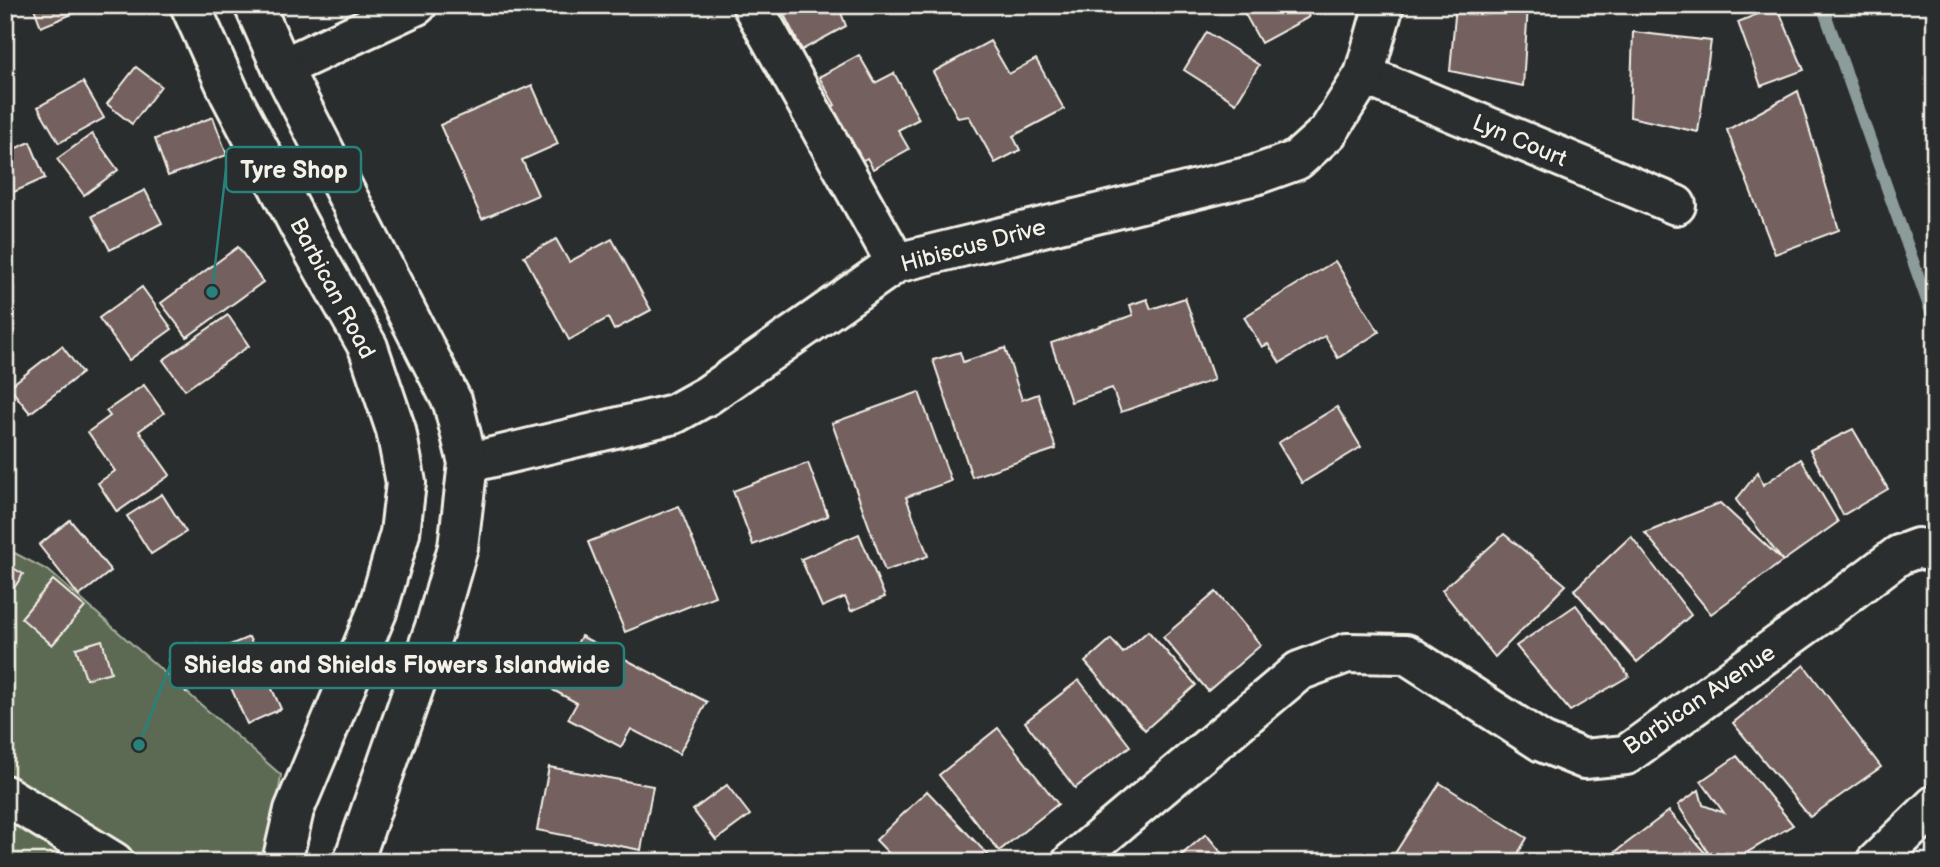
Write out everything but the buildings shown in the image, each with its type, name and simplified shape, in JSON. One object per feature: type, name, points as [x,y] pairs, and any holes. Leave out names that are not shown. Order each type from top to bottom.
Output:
[{"type":"street","name":"Barbican Road","points":[[191,5],[243,119],[368,347],[396,430],[406,483],[400,533],[377,612],[294,810],[282,862]]},
{"type":"street","points":[[254,5],[282,68],[453,403],[468,463],[458,547],[423,661],[354,862]]},
{"type":"street","points":[[282,68],[417,5]]},
{"type":"street","points":[[752,5],[896,263]]},
{"type":"street","name":"Hibiscus Drive","points":[[468,463],[674,414],[708,394],[896,263],[1255,175],[1297,160],[1328,132],[1364,75],[1384,5]]},
{"type":"street","name":"Lyn Court","points":[[1364,75],[1676,205]]},
{"type":"street","name":"Barbican Avenue","points":[[1072,862],[1300,671],[1347,653],[1406,654],[1542,742],[1584,758],[1626,755],[1899,555],[1918,548],[1935,553]]},
{"type":"street","points":[[5,795],[114,862]]},
{"type":"street","points":[[1881,860],[1935,805]]},
{"type":"green space","points":[[5,548],[49,571],[281,775],[269,862],[5,862]]},
{"type":"waterway","points":[[1822,5],[1935,323]]},
{"type":"place","name":"Tyre Shop","points":[[212,292]]},
{"type":"place","name":"Shields and Shields Flowers Islandwide","points":[[139,745]]}]
